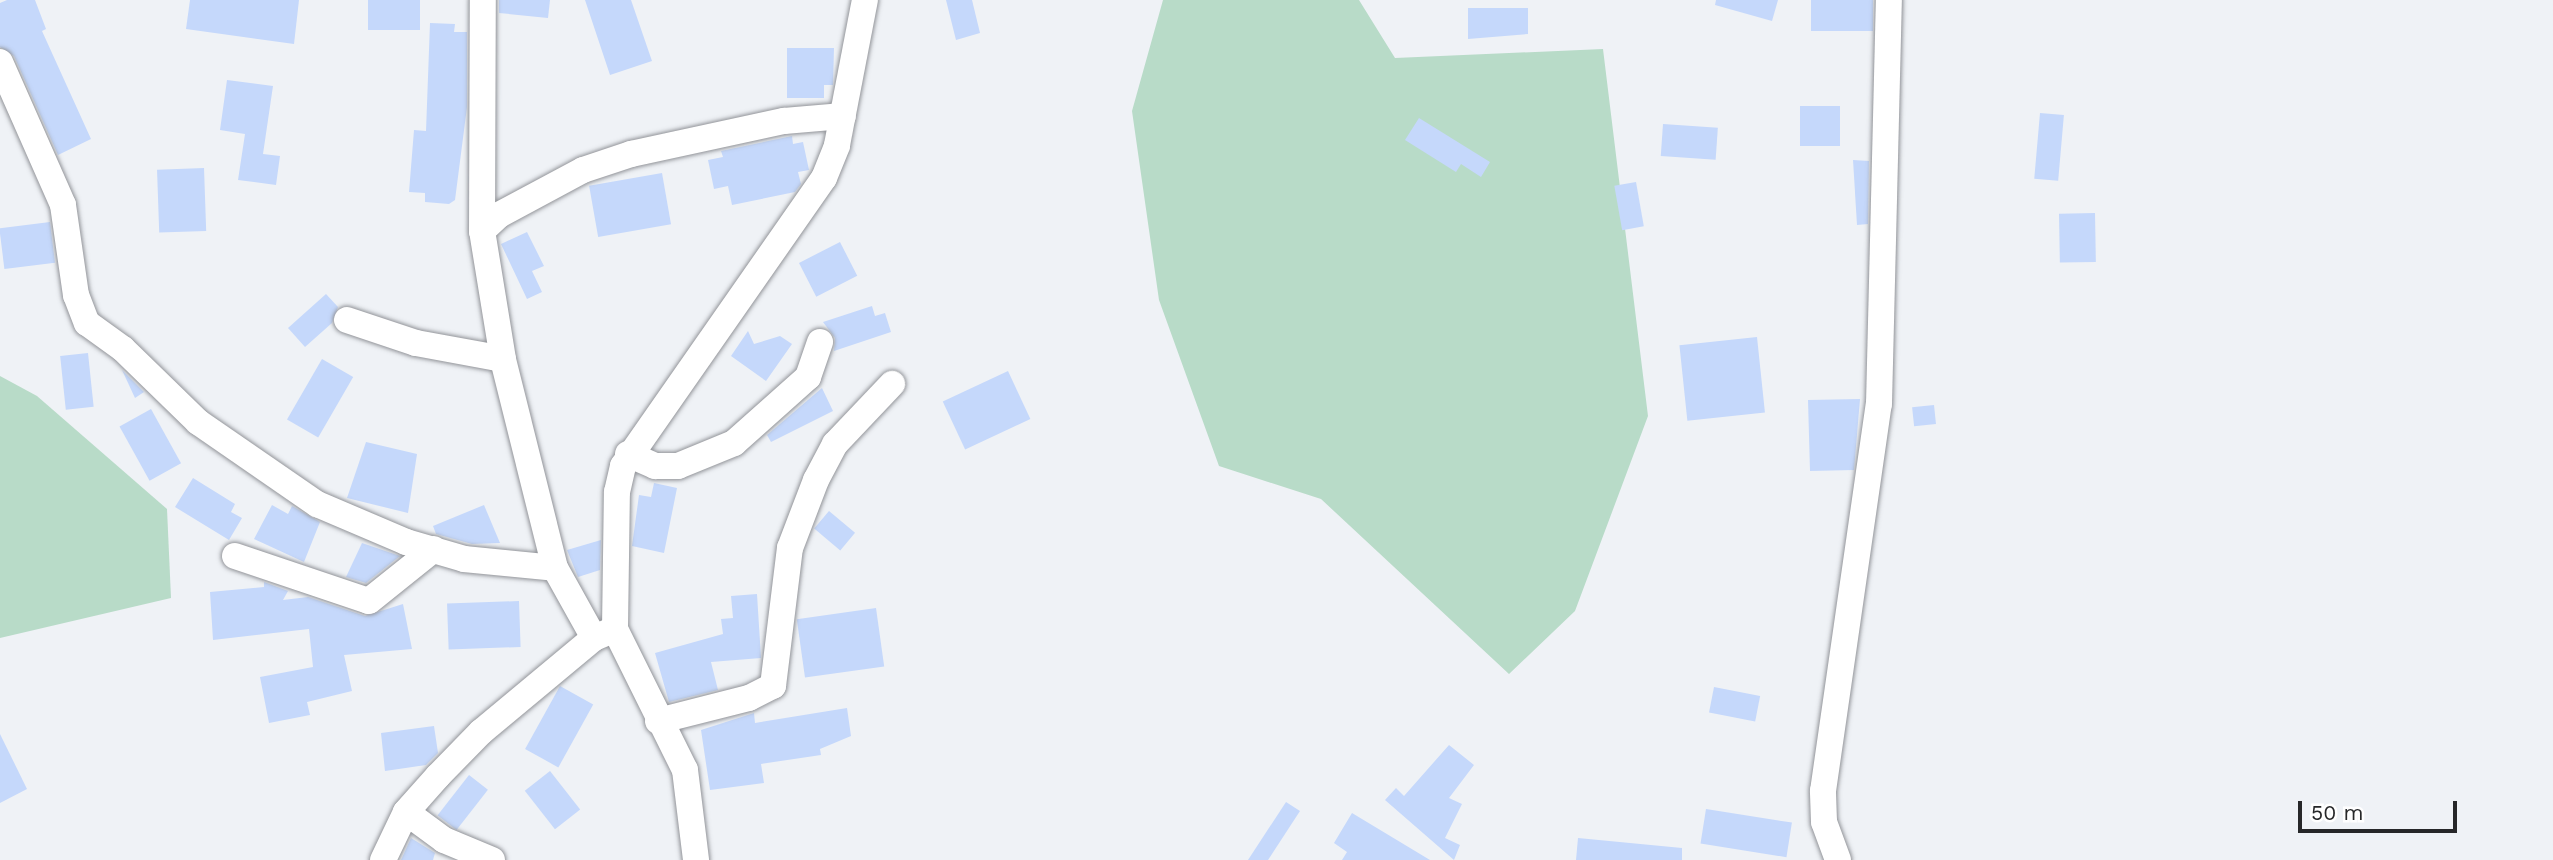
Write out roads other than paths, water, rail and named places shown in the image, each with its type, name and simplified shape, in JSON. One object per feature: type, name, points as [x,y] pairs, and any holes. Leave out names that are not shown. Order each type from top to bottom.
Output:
[{"type":"street","points":[[484,0],[482,231],[503,359],[555,568],[605,634],[685,770],[696,860]]},
{"type":"street","points":[[383,860],[406,812],[481,732],[605,634],[617,492],[628,454],[824,178],[843,116],[865,0]]},
{"type":"street","points":[[1838,860],[1824,822],[1823,791],[1879,404],[1889,0]]},
{"type":"street","points":[[0,62],[63,205],[76,295],[87,323],[130,355],[198,422],[317,504],[464,559],[555,568]]},
{"type":"street","points":[[482,231],[499,215],[583,170],[631,154],[784,121],[843,116]]},
{"type":"street","points":[[347,320],[416,343],[503,359]]},
{"type":"street","points":[[628,454],[655,466],[678,466],[734,443],[808,377],[820,342]]},
{"type":"street","points":[[657,721],[749,698],[773,686],[790,548],[816,480],[835,444],[892,384]]},
{"type":"street","points":[[235,556],[369,601],[434,549]]},
{"type":"street","points":[[406,812],[444,840],[492,860]]}]
